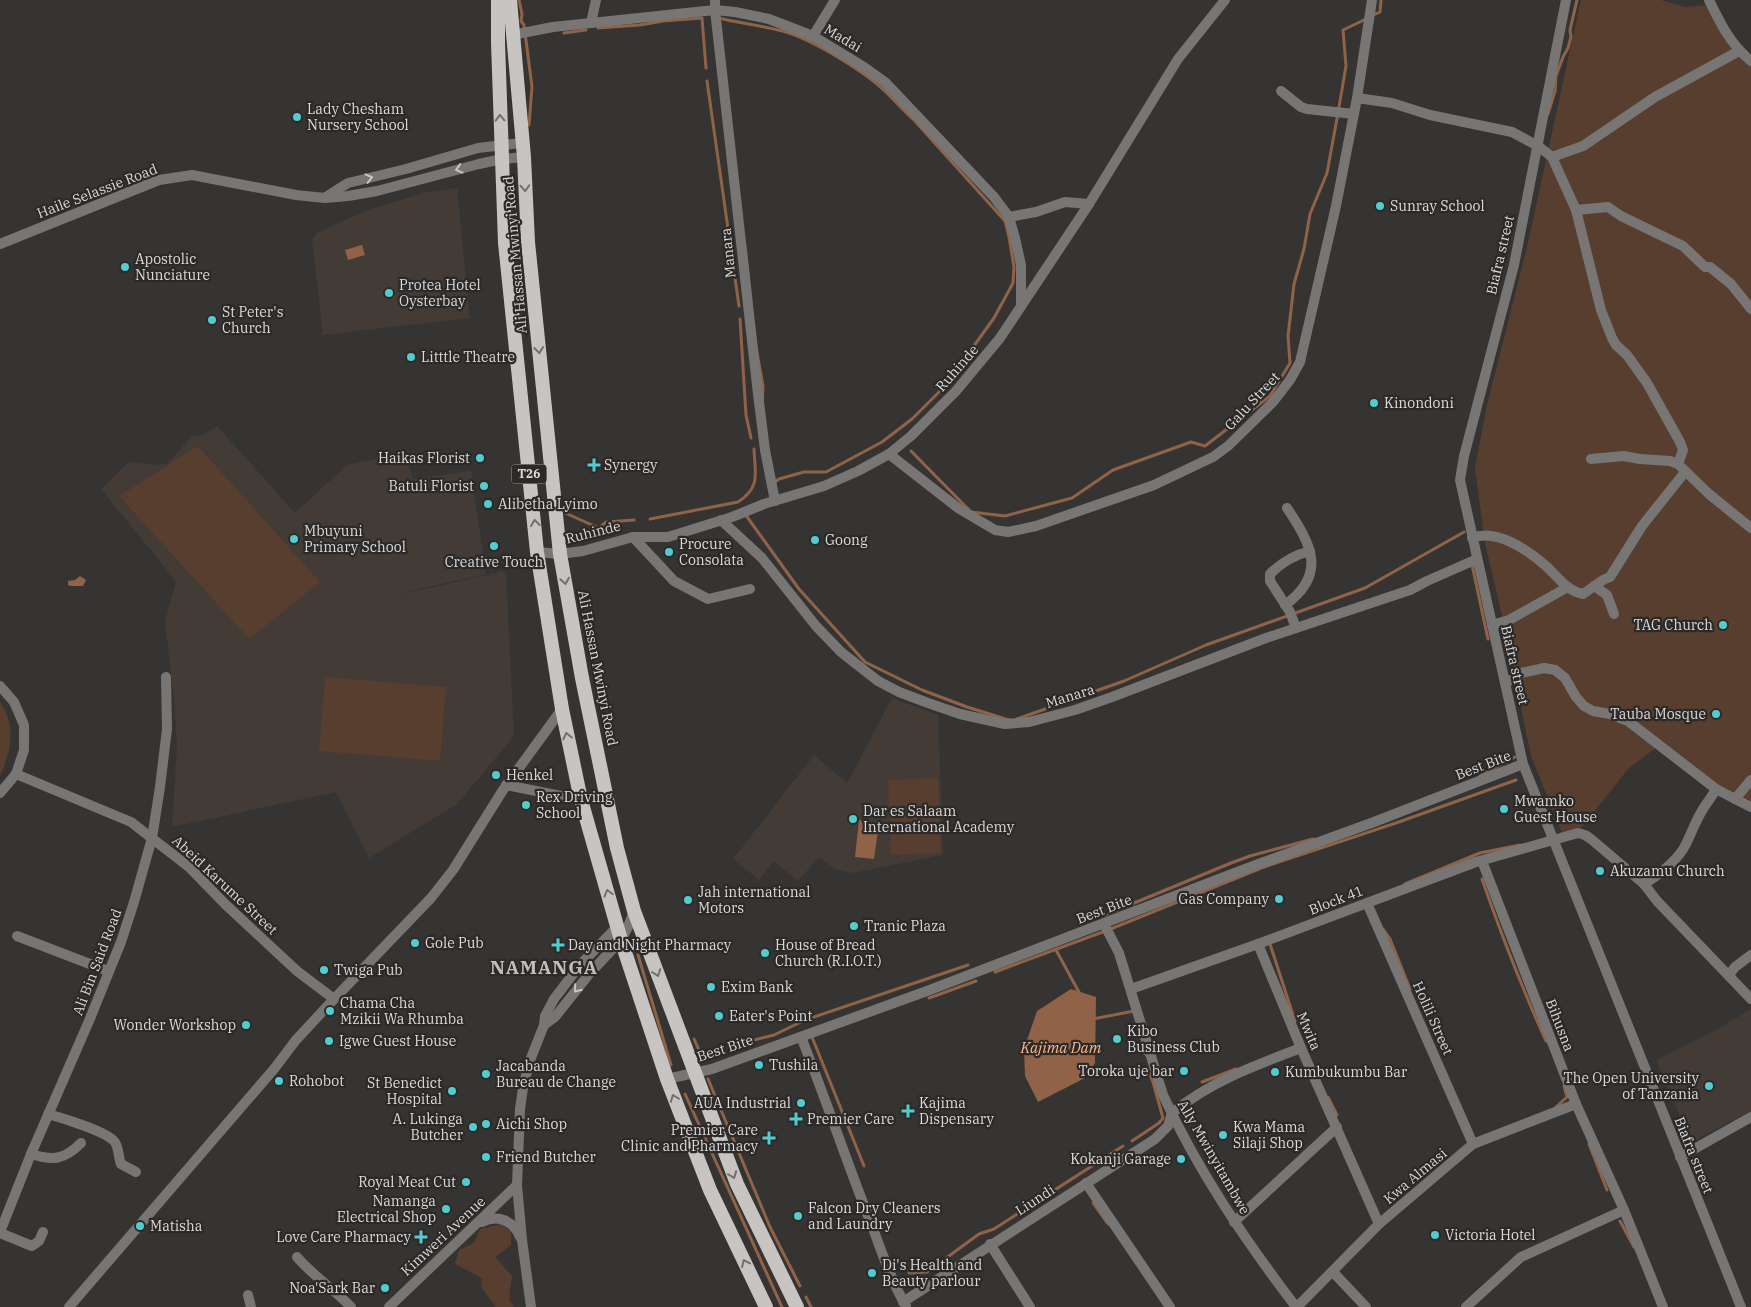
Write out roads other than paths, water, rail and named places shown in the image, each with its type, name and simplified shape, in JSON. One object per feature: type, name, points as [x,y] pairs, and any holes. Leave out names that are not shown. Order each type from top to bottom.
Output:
[{"type":"highway","name":"Ali Hassan Mwinyi Road","points":[[498,0],[504,243],[537,552],[562,709],[580,800],[619,934],[667,1079],[710,1190],[766,1307]]},
{"type":"highway","name":"Ali Hassan Mwinyi Road","points":[[510,0],[523,150],[528,242],[560,554],[584,687],[617,848],[634,911],[693,1072],[737,1184],[797,1307]]},
{"type":"street","points":[[591,23],[596,0]]},
{"type":"street","points":[[813,36],[835,0]]},
{"type":"street","name":"Ruhinde","points":[[537,552],[560,554],[583,551],[633,537],[668,536],[721,520],[824,486],[858,471],[888,454],[911,436],[956,392],[983,360],[1021,307],[1089,204],[1178,59],[1224,0]]},
{"type":"street","name":"Galu Street","points":[[888,454],[964,512],[995,530],[1008,532],[1049,522],[1128,494],[1180,473],[1213,457],[1228,446],[1273,402],[1290,380],[1300,362],[1336,206],[1357,98],[1372,0]]},
{"type":"street","name":"Biafra street","points":[[1566,0],[1514,265],[1464,456],[1460,480],[1523,764],[1552,841],[1741,1307]]},
{"type":"street","points":[[1709,0],[1721,24],[1739,51],[1751,61]]},
{"type":"street","name":"Madai","points":[[512,35],[553,27],[715,5],[769,19],[813,36],[885,82],[994,197],[1009,217],[1021,265],[1021,307]]},
{"type":"street","name":"Manara","points":[[715,5],[758,394],[765,450],[775,501]]},
{"type":"street","points":[[1552,158],[1583,146],[1655,97],[1739,51]]},
{"type":"street","points":[[1281,91],[1301,107],[1307,109],[1354,114]]},
{"type":"street","points":[[1357,98],[1392,103],[1430,115],[1512,132],[1538,146],[1552,158],[1576,210],[1606,326],[1616,345],[1627,355],[1647,383],[1680,442],[1683,450],[1678,464]]},
{"type":"street","name":"Haile Selassie Road","points":[[326,198],[348,183],[406,169],[478,148],[501,152]]},
{"type":"street","name":"Haile Selassie Road","points":[[0,244],[159,180],[192,176],[296,195],[326,198],[377,191],[501,152],[523,150]]},
{"type":"street","points":[[1009,217],[1020,216],[1065,202],[1089,204]]},
{"type":"street","points":[[1576,210],[1608,207],[1621,216],[1684,246],[1705,267],[1710,266],[1731,284],[1751,309]]},
{"type":"street","points":[[1590,459],[1624,456],[1640,460],[1670,461],[1678,464],[1709,494],[1751,528]]},
{"type":"street","points":[[1472,538],[1482,535],[1497,537],[1522,548],[1546,565],[1568,587],[1577,593],[1583,594],[1610,577],[1642,526],[1685,472]]},
{"type":"street","points":[[1287,508],[1302,532],[1310,551],[1312,571],[1294,598],[1291,616]]},
{"type":"street","name":"Manara","points":[[721,520],[762,558],[816,626],[841,652],[878,681],[899,692],[960,714],[1005,724],[1029,722],[1075,710],[1291,616],[1410,590],[1477,559]]},
{"type":"street","points":[[633,537],[674,580],[708,599],[750,589]]},
{"type":"street","points":[[1291,616],[1273,586],[1270,574],[1279,565],[1297,554],[1310,551]]},
{"type":"street","points":[[1594,586],[1608,595],[1614,614]]},
{"type":"street","points":[[1492,625],[1509,620],[1568,587]]},
{"type":"street","points":[[1505,682],[1517,678],[1521,673],[1529,671],[1544,668],[1555,670],[1565,678],[1576,697],[1584,706],[1593,711],[1610,714],[1637,727],[1716,789],[1751,807]]},
{"type":"street","name":"Abeid Karume Street","points":[[166,677],[167,729],[152,838],[189,867],[225,904],[297,971],[334,999]]},
{"type":"street","points":[[0,686],[14,702],[24,725],[24,750],[16,774],[0,793]]},
{"type":"street","points":[[69,1307],[274,1069],[296,1040],[431,898],[453,870],[506,785],[562,709]]},
{"type":"street","name":"Best Bite","points":[[667,1079],[712,1068],[801,1037],[1374,822],[1523,764]]},
{"type":"street","points":[[16,774],[131,822],[152,838]]},
{"type":"street","points":[[1735,799],[1751,780]]},
{"type":"street","points":[[506,785],[580,800]]},
{"type":"street","points":[[1716,789],[1689,834],[1684,847],[1664,870],[1644,884],[1751,999]]},
{"type":"street","name":"Block 41","points":[[1131,989],[1482,861],[1578,833],[1586,835],[1644,884]]},
{"type":"street","name":"Ali Bin Said Road","points":[[0,1232],[121,942],[152,838]]},
{"type":"street","name":"Bihusna","points":[[1482,861],[1576,1104],[1624,1210],[1663,1307]]},
{"type":"street","name":"Holili Street","points":[[1367,903],[1473,1144]]},
{"type":"street","points":[[531,1307],[517,1185],[520,1109],[529,1063],[544,1025],[555,1017],[619,934],[628,927],[634,911]]},
{"type":"street","name":"Ally Mwinyitambwe","points":[[1104,924],[1119,953],[1161,1087],[1172,1113],[1234,1222],[1296,1307]]},
{"type":"street","points":[[17,936],[108,971]]},
{"type":"street","name":"Mwita","points":[[1258,944],[1301,1048],[1379,1224]]},
{"type":"street","points":[[1729,975],[1735,967],[1751,955]]},
{"type":"street","points":[[801,1037],[820,1083],[853,1179],[905,1304]]},
{"type":"street","points":[[1172,1113],[1206,1088],[1301,1048]]},
{"type":"street","name":"Kwa Almasi","points":[[1296,1307],[1379,1224],[1473,1144],[1576,1104]]},
{"type":"street","name":"Liundi","points":[[905,1304],[979,1254],[990,1244],[1155,1139],[1168,1126],[1172,1113]]},
{"type":"street","points":[[48,1114],[85,1127],[113,1140],[117,1146],[121,1164],[136,1172]]},
{"type":"street","points":[[1680,1157],[1751,1117]]},
{"type":"street","points":[[1234,1222],[1337,1127]]},
{"type":"street","points":[[31,1154],[49,1158],[63,1157],[81,1143]]},
{"type":"street","points":[[1086,1183],[1170,1307]]},
{"type":"street","name":"Kimweri Avenue","points":[[389,1307],[517,1185]]},
{"type":"street","points":[[1466,1307],[1521,1257],[1624,1210]]},
{"type":"street","points":[[477,1225],[492,1218],[500,1218],[514,1226],[522,1240]]},
{"type":"street","points":[[0,1232],[32,1246],[39,1241],[43,1232]]},
{"type":"street","points":[[990,1244],[1030,1307]]},
{"type":"street","points":[[297,1257],[320,1281],[329,1286],[351,1307]]},
{"type":"street","points":[[1333,1272],[1366,1307]]},
{"type":"street","points":[[248,1294],[251,1307]]},
{"type":"water","points":[[362,245],[365,255],[348,260],[345,250]]},
{"type":"water","points":[[80,576],[86,580],[83,586],[68,585],[68,581],[75,580]]},
{"type":"water","points":[[859,820],[879,823],[874,859],[855,857]]},
{"type":"water","name":"Kajima Dam","points":[[1071,989],[1096,997],[1095,1063],[1085,1078],[1038,1102],[1025,1076],[1024,1049],[1037,1011]]},
{"type":"waterway","points":[[519,0],[532,87],[529,125]]},
{"type":"waterway","points":[[1371,16],[1380,12],[1381,0]]},
{"type":"waterway","points":[[1548,114],[1555,91],[1556,76],[1571,37],[1570,30],[1577,0]]},
{"type":"waterway","points":[[598,28],[702,18],[706,68]]},
{"type":"waterway","points":[[718,18],[778,30],[797,36],[839,58],[878,85],[914,120],[1005,221],[1014,267],[1013,283],[994,318],[941,390],[912,419],[882,442],[826,472],[804,472],[779,479],[775,482],[771,480],[762,415],[763,386],[754,336],[746,255],[722,70],[718,18]]},
{"type":"waterway","points":[[911,451],[971,512],[1005,516],[1072,498],[1113,470],[1191,442],[1205,446],[1270,396],[1290,363],[1288,336],[1294,284],[1304,249],[1310,214],[1327,173],[1346,66],[1343,30],[1366,19]]},
{"type":"waterway","points":[[564,33],[586,30]]},
{"type":"waterway","points":[[707,81],[739,306]]},
{"type":"waterway","points":[[740,319],[746,415],[751,438]]},
{"type":"waterway","points":[[650,519],[738,502],[750,491],[755,479],[754,449]]},
{"type":"waterway","points":[[565,513],[599,528],[606,522],[634,520]]},
{"type":"waterway","points":[[745,514],[799,589],[865,662],[922,690],[1009,720]]},
{"type":"waterway","points":[[1017,719],[1124,681],[1206,645],[1365,588],[1464,532]]},
{"type":"waterway","points":[[1472,565],[1488,639]]},
{"type":"waterway","points":[[1480,776],[1515,757]]},
{"type":"waterway","points":[[995,972],[1108,930],[1264,867],[1516,780]]},
{"type":"waterway","points":[[1105,915],[1250,856],[1313,839]]},
{"type":"waterway","points":[[1405,884],[1480,853],[1520,845]]},
{"type":"waterway","points":[[1482,879],[1512,961],[1546,1041]]},
{"type":"waterway","points":[[1383,929],[1390,939],[1410,989]]},
{"type":"waterway","points":[[1269,941],[1295,1021]]},
{"type":"waterway","points":[[1056,950],[1080,994]]},
{"type":"waterway","points":[[638,955],[671,1065]]},
{"type":"waterway","points":[[731,1046],[774,1035],[805,1020],[968,965]]},
{"type":"waterway","points":[[929,998],[976,981]]},
{"type":"waterway","points":[[1092,1017],[1093,1019],[1134,1011]]},
{"type":"waterway","points":[[812,1037],[864,1166]]},
{"type":"waterway","points":[[694,1039],[699,1050]]},
{"type":"waterway","points":[[1142,1043],[1144,1053],[1147,1055]]},
{"type":"waterway","points":[[1132,1141],[1159,1123],[1163,1118],[1148,1070],[1151,1066]]},
{"type":"waterway","points":[[1202,1082],[1236,1069]]},
{"type":"waterway","points":[[708,1079],[770,1227],[800,1286]]},
{"type":"waterway","points":[[1556,1107],[1567,1097],[1564,1086]]},
{"type":"waterway","points":[[685,1094],[782,1307]]},
{"type":"waterway","points":[[1328,1097],[1337,1115]]},
{"type":"waterway","points":[[1589,1144],[1607,1190]]},
{"type":"waterway","points":[[909,1273],[927,1272],[979,1234],[994,1229],[1123,1146]]},
{"type":"waterway","points":[[1093,1203],[1108,1224]]},
{"type":"waterway","points":[[1620,1221],[1634,1247]]},
{"type":"waterway","points":[[806,1297],[811,1307]]},
{"type":"place","name":"Lady Chesham Nursery School","points":[[297,117]]},
{"type":"place","name":"Sunray School","points":[[1380,206]]},
{"type":"place","name":"Apostolic Nunciature","points":[[125,267]]},
{"type":"place","name":"Protea Hotel Oysterbay","points":[[389,293]]},
{"type":"place","name":"St Peter's Church","points":[[212,320]]},
{"type":"place","name":"Litttle Theatre","points":[[411,357]]},
{"type":"place","name":"Kinondoni","points":[[1374,403]]},
{"type":"place","name":"Haikas Florist","points":[[480,458]]},
{"type":"place","name":"Synergy","points":[[594,465]]},
{"type":"place","name":"Batuli Florist","points":[[484,486]]},
{"type":"place","name":"Alibetha Lyimo","points":[[488,504]]},
{"type":"place","name":"Mbuyuni Primary School","points":[[294,539]]},
{"type":"place","name":"Goong","points":[[815,540]]},
{"type":"place","name":"Creative Touch","points":[[494,546]]},
{"type":"place","name":"Procure Consolata","points":[[669,552]]},
{"type":"place","name":"TAG Church","points":[[1723,625]]},
{"type":"place","name":"Tauba Mosque","points":[[1716,714]]},
{"type":"place","name":"Henkel","points":[[496,775]]},
{"type":"place","name":"Rex Driving School","points":[[526,805]]},
{"type":"place","name":"Mwamko Guest House","points":[[1504,809]]},
{"type":"place","name":"Dar es Salaam International Academy","points":[[853,819]]},
{"type":"place","name":"Akuzamu Church","points":[[1600,871]]},
{"type":"place","name":"Gas Company","points":[[1279,899]]},
{"type":"place","name":"Jah international Motors","points":[[688,900]]},
{"type":"place","name":"Tranic Plaza","points":[[854,926]]},
{"type":"place","name":"Gole Pub","points":[[415,943]]},
{"type":"place","name":"Day and Night Pharmacy","points":[[558,945]]},
{"type":"place","name":"House of Bread Church (R.I.O.T.)","points":[[765,953]]},
{"type":"place","name":"Twiga Pub","points":[[324,970]]},
{"type":"place","name":"Exim Bank","points":[[711,987]]},
{"type":"place","name":"Chama Cha Mzikii Wa Rhumba","points":[[330,1011]]},
{"type":"place","name":"Eater's Point","points":[[719,1016]]},
{"type":"place","name":"Wonder Workshop","points":[[246,1025]]},
{"type":"place","name":"Kibo Business Club","points":[[1117,1039]]},
{"type":"place","name":"Igwe Guest House","points":[[329,1041]]},
{"type":"place","name":"Tushila","points":[[759,1065]]},
{"type":"place","name":"Toroka uje bar","points":[[1184,1071]]},
{"type":"place","name":"Kumbukumbu Bar","points":[[1275,1072]]},
{"type":"place","name":"Jacabanda Bureau de Change","points":[[486,1074]]},
{"type":"place","name":"Rohobot","points":[[279,1081]]},
{"type":"place","name":"The Open University of Tanzania","points":[[1709,1086]]},
{"type":"place","name":"St Benedict Hospital","points":[[452,1091]]},
{"type":"place","name":"AUA Industrial","points":[[801,1103]]},
{"type":"place","name":"Kajima Dispensary","points":[[908,1111]]},
{"type":"place","name":"Premier Care","points":[[796,1119]]},
{"type":"place","name":"Aichi Shop","points":[[486,1124]]},
{"type":"place","name":"A. Lukinga Butcher","points":[[473,1127]]},
{"type":"place","name":"Kwa Mama Silaji Shop","points":[[1223,1135]]},
{"type":"place","name":"Premier Care Clinic and Pharmacy","points":[[769,1138]]},
{"type":"place","name":"Friend Butcher","points":[[486,1157]]},
{"type":"place","name":"Kokanji Garage","points":[[1181,1159]]},
{"type":"place","name":"Royal Meat Cut","points":[[466,1182]]},
{"type":"place","name":"Namanga Electrical Shop","points":[[446,1209]]},
{"type":"place","name":"Falcon Dry Cleaners and Laundry","points":[[798,1216]]},
{"type":"place","name":"Matisha","points":[[140,1226]]},
{"type":"place","name":"Victoria Hotel","points":[[1435,1235]]},
{"type":"place","name":"Love Care Pharmacy","points":[[421,1237]]},
{"type":"place","name":"Di's Health and Beauty parlour","points":[[872,1273]]},
{"type":"place","name":"Noa'Sark Bar","points":[[385,1288]]},
{"type":"district","name":"NAMANGA","points":[[544,967]]}]
